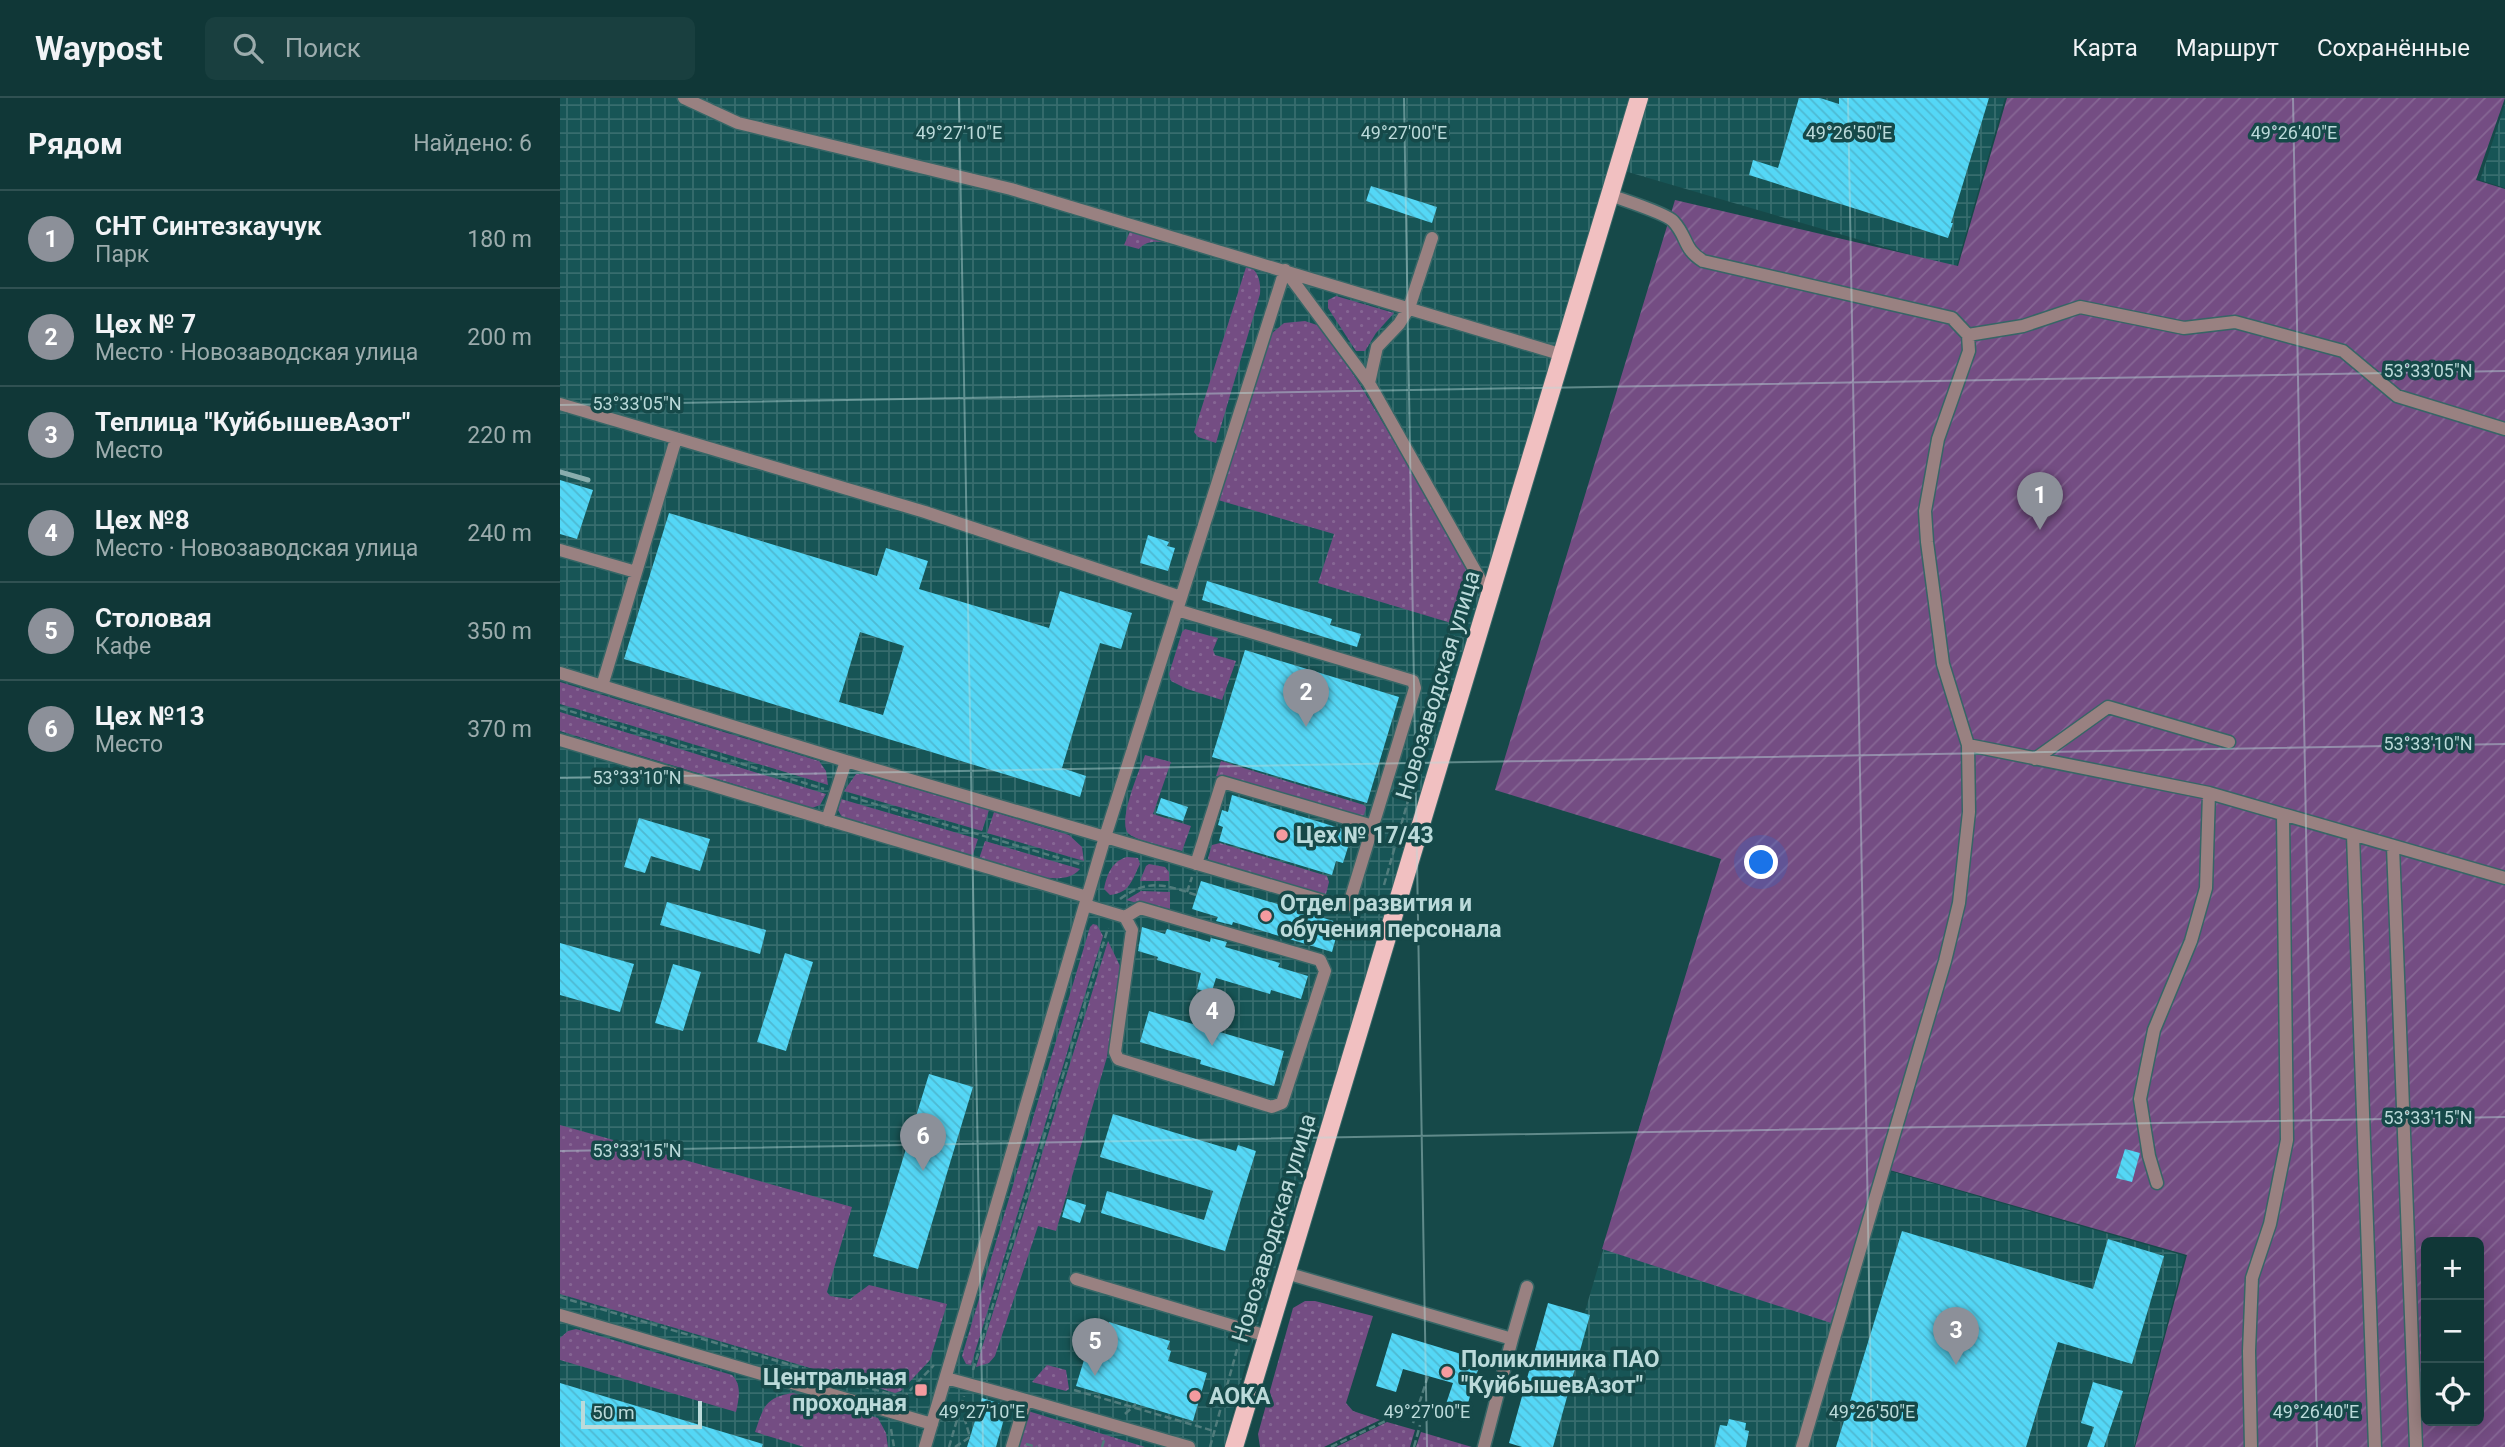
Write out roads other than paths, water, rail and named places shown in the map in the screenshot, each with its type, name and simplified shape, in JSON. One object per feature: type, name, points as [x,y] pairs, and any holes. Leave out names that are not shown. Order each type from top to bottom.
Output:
[{"type":"main road","name":"Новозаводская улица","points":[[1234,1447],[1639,98]]},
{"type":"street","points":[[684,98],[738,123],[1011,189],[1563,355]]},
{"type":"street","points":[[1610,195],[1672,219],[1691,254],[1703,261],[1952,318],[1968,335],[1969,351],[1938,439],[1925,511],[1943,664],[1968,745],[1969,812],[1959,903],[1945,961],[1802,1447]]},
{"type":"street","points":[[1369,383],[1377,347],[1399,324],[1409,308],[1432,238]]},
{"type":"street","points":[[1285,270],[1369,383],[1490,597]]},
{"type":"street","points":[[925,1447],[1105,836],[1285,270]]},
{"type":"street","points":[[1968,335],[2024,326],[2080,307],[2184,328],[2235,321],[2343,351],[2397,396],[2505,429]]},
{"type":"street","points":[[560,404],[925,512],[1181,597]]},
{"type":"street","points":[[602,686],[676,439]]},
{"type":"street","points":[[560,550],[636,572]]},
{"type":"street","points":[[560,673],[1196,864],[1343,907],[1349,904],[1415,688],[1413,681],[1177,610]]},
{"type":"street","points":[[2035,759],[2108,707],[2229,742]]},
{"type":"street","points":[[560,740],[1086,901],[1119,915],[1132,930],[1115,1052],[1118,1059],[1272,1107],[1282,1103],[1325,971],[1321,960],[1140,908],[1119,915]]},
{"type":"street","points":[[1968,745],[2209,793],[2505,878]]},
{"type":"street","points":[[827,820],[846,761]]},
{"type":"street","points":[[1196,864],[1222,782],[1373,826]]},
{"type":"street","points":[[2157,1183],[2149,1156],[2140,1099],[2154,1030],[2191,941],[2206,888],[2209,793]]},
{"type":"street","points":[[2251,1447],[2249,1351],[2252,1278],[2270,1224],[2287,1140],[2283,815]]},
{"type":"street","points":[[2353,835],[2375,1447]]},
{"type":"street","points":[[2393,846],[2416,1447]]},
{"type":"street","points":[[1286,1273],[1512,1339]]},
{"type":"street","points":[[1076,1279],[1267,1336]]},
{"type":"street","points":[[1483,1447],[1527,1287]]},
{"type":"street","points":[[560,1315],[932,1424]]},
{"type":"street","points":[[946,1378],[1189,1447]]},
{"type":"street","points":[[1012,1447],[1026,1400]]},
{"type":"railway","points":[[560,472],[588,480]]},
{"type":"place","name":"СНТ Синтезкаучук","points":[[2040,530]]},
{"type":"place","name":"Цех № 7","points":[[1306,727]]},
{"type":"place","name":"Цех № 17/43","points":[[1282,835]]},
{"type":"place","name":"Отдел развития и обучения персонала","points":[[1266,916]]},
{"type":"place","name":"Цех №8","points":[[1212,1046]]},
{"type":"place","name":"Цех №13","points":[[923,1171]]},
{"type":"place","name":"Теплица \"КуйбышевАзот\"","points":[[1956,1365]]},
{"type":"place","name":"Поликлиника ПАО \"КуйбышевАзот\"","points":[[1447,1372]]},
{"type":"place","name":"Столовая","points":[[1095,1376]]},
{"type":"place","name":"Центральная проходная","points":[[921,1390]]},
{"type":"place","name":"АОКА","points":[[1195,1396]]}]
